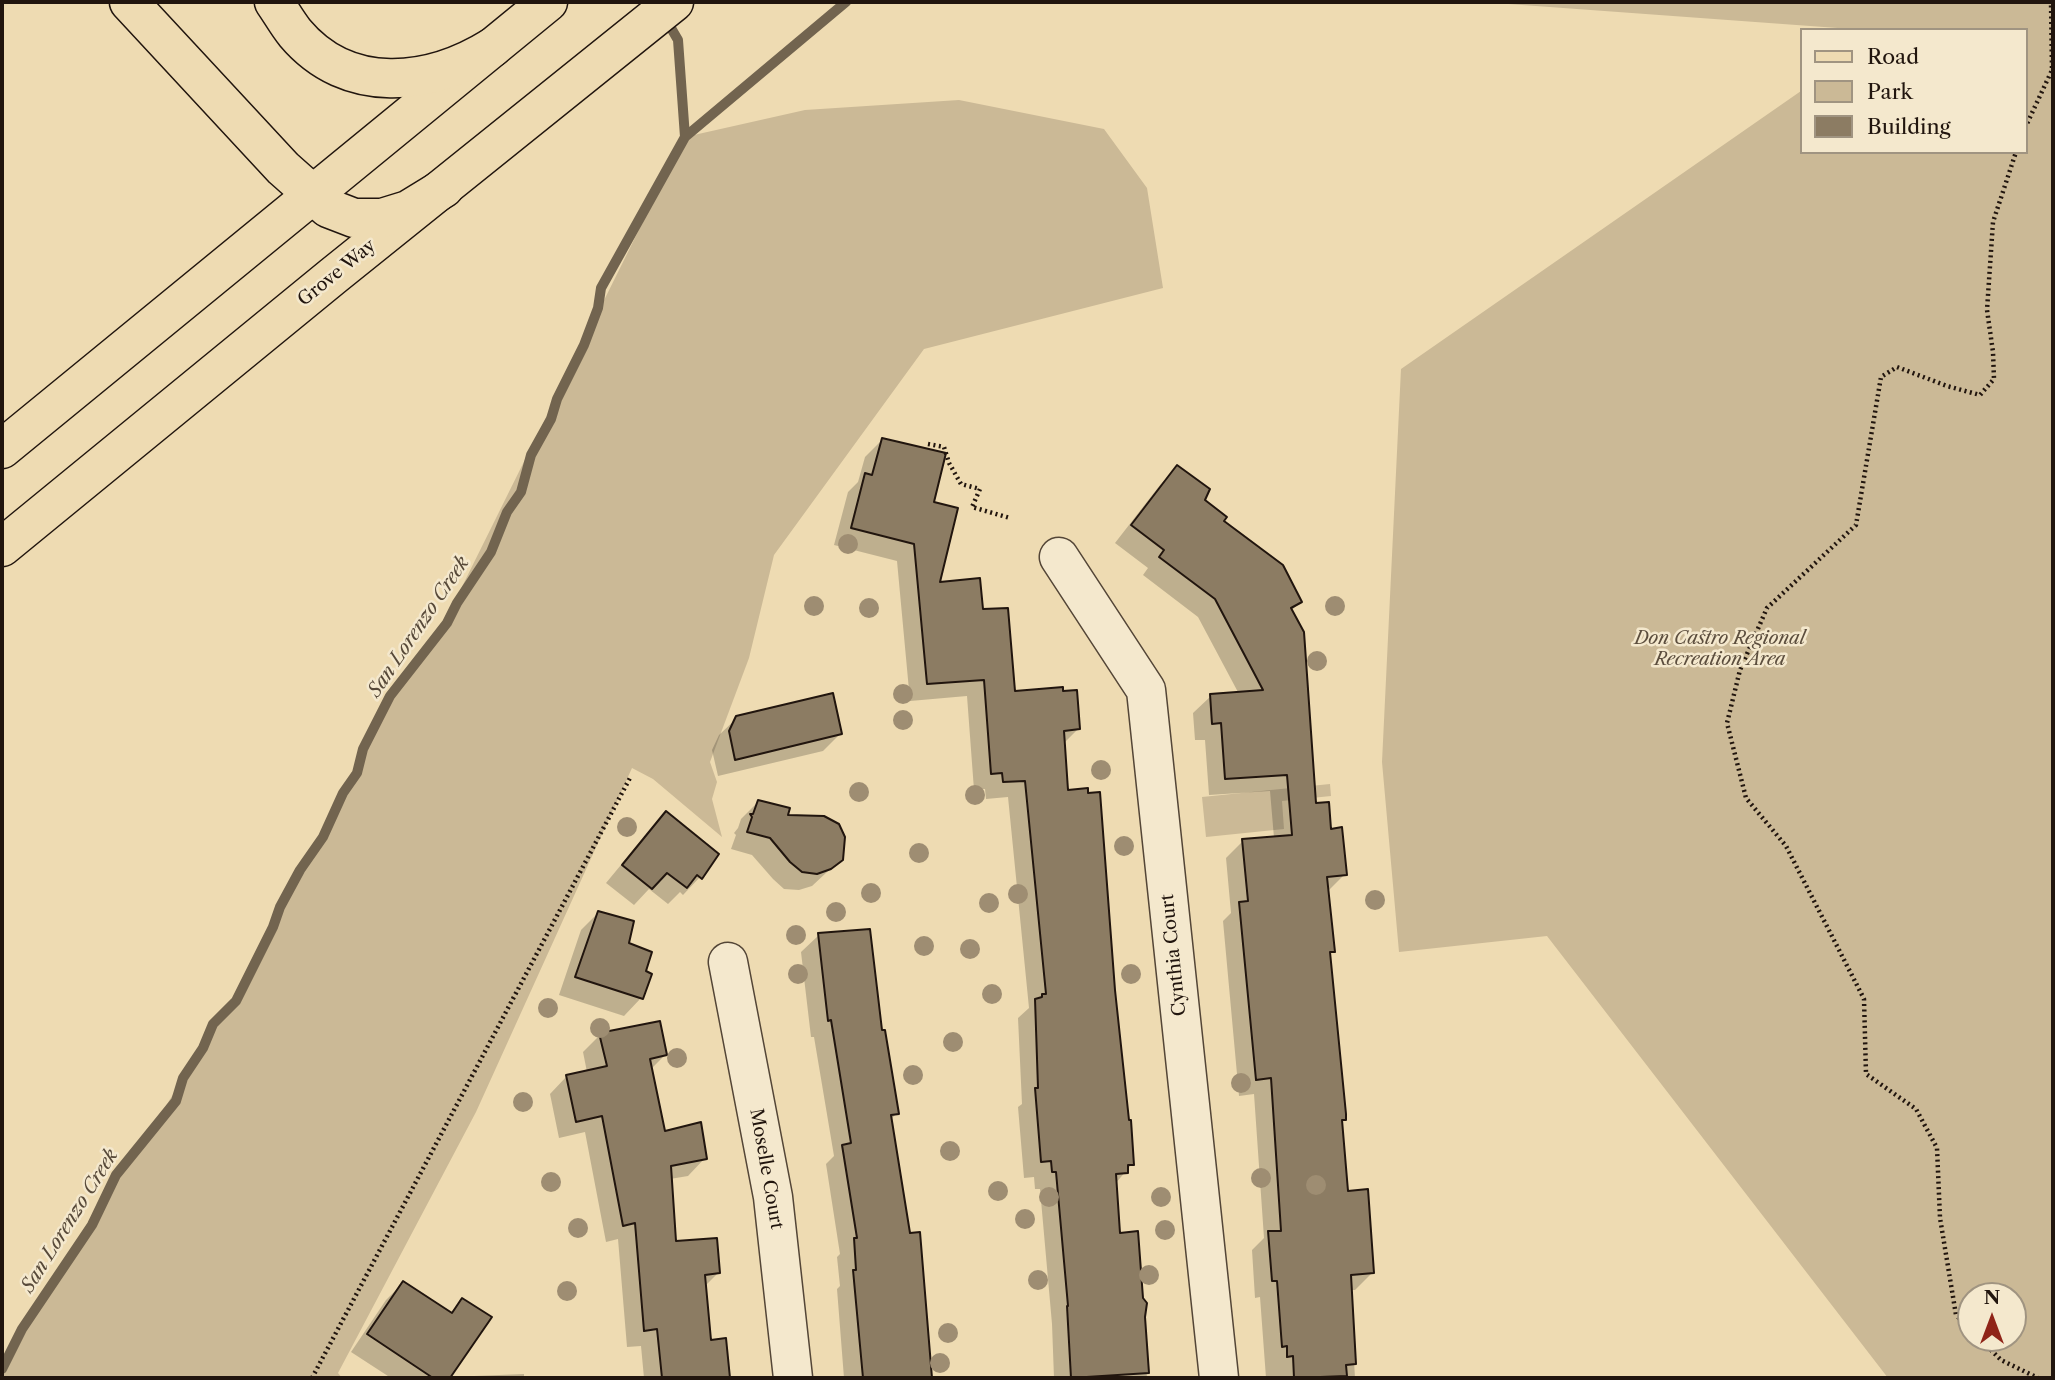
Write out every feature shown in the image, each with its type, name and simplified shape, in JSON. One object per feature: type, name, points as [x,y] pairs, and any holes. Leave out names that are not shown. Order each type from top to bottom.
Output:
[{"type":"main road","points":[[129,2],[283,168],[328,208],[363,219],[382,218],[408,210],[444,188]]},
{"type":"main road","points":[[274,2],[296,34],[336,65],[386,78],[424,76],[463,64],[505,37]]},
{"type":"main road","points":[[2,449],[548,2]]},
{"type":"main road","name":"Grove Way","points":[[2,547],[247,345],[674,2]]},
{"type":"street","name":"Cynthia Court","points":[[1059,557],[1146,690],[1219,1378]]},
{"type":"street","name":"Moselle Court","points":[[728,962],[773,1196],[793,1378]]},
{"type":"path","points":[[2027,124],[2052,70],[2051,2]]},
{"type":"path","points":[[1957,1316],[1940,1219],[1937,1148],[1916,1109],[1866,1074],[1864,999],[1786,846],[1746,798],[1727,723],[1740,670],[1768,608],[1856,525],[1881,377],[1897,367],[1980,395],[1994,379],[1987,310],[1993,222],[2015,154]]},
{"type":"path","points":[[928,444],[944,447],[949,463],[961,484],[980,489],[972,507],[1010,518]]},
{"type":"path","points":[[312,1378],[631,776]]},
{"type":"path","points":[[1993,1352],[2001,1360],[2038,1378]]},
{"type":"green space","name":"Don Castro Regional Recreation Area","points":[[1481,2],[2053,2],[2053,1378],[1888,1378],[1547,936],[1399,952],[1382,762],[1401,369],[1800,92],[1800,154],[2027,154],[2027,28],[1838,28]]},
{"type":"green space","points":[[959,100],[1104,129],[1147,188],[1163,288],[924,349],[774,555],[749,658],[710,762],[717,782],[712,799],[722,837],[653,779],[632,768],[476,1112],[338,1373],[342,1378],[2,1378],[36,1309],[116,1175],[142,1144],[259,957],[298,874],[325,833],[356,773],[390,696],[438,635],[685,137],[805,110]]},
{"type":"green space","points":[[1330,784],[1331,796],[1282,801],[1284,829],[1206,837],[1202,797]]},
{"type":"building","points":[[882,438],[946,453],[934,502],[958,508],[940,582],[980,578],[983,609],[1008,608],[1015,691],[1063,687],[1063,691],[1077,690],[1080,729],[1064,731],[1068,790],[1088,788],[1088,793],[1100,792],[1115,990],[1134,1165],[1128,1165],[1128,1173],[1116,1174],[1120,1233],[1138,1231],[1143,1298],[1147,1303],[1145,1317],[1149,1373],[1071,1378],[1068,1306],[1056,1172],[1052,1172],[1051,1161],[1041,1162],[1035,1088],[1038,1088],[1035,999],[1046,994],[1025,781],[1003,782],[1002,773],[991,774],[984,680],[927,684],[914,544],[851,528],[865,473],[872,475]]},
{"type":"building","points":[[1177,465],[1210,489],[1205,500],[1227,517],[1224,521],[1283,565],[1302,602],[1291,608],[1304,632],[1316,803],[1329,802],[1331,829],[1342,827],[1347,875],[1327,877],[1335,952],[1330,952],[1346,1114],[1346,1120],[1342,1120],[1348,1191],[1368,1189],[1374,1273],[1351,1275],[1356,1364],[1346,1365],[1347,1376],[1294,1378],[1293,1356],[1287,1357],[1287,1346],[1282,1347],[1277,1281],[1272,1281],[1268,1231],[1281,1231],[1271,1078],[1256,1080],[1239,902],[1248,901],[1242,839],[1292,835],[1287,775],[1225,779],[1221,723],[1212,724],[1210,694],[1263,690],[1215,599],[1159,557],[1164,550],[1131,525]]},
{"type":"building","points":[[833,693],[842,734],[735,760],[729,731],[736,716]]},
{"type":"building","points":[[758,800],[790,808],[788,815],[824,816],[839,824],[845,837],[843,860],[831,869],[817,874],[802,872],[770,838],[747,832],[752,817],[750,814],[753,814]]},
{"type":"building","points":[[666,811],[719,854],[702,879],[697,875],[687,888],[667,873],[652,889],[622,865]]},
{"type":"building","points":[[598,911],[634,921],[629,943],[652,952],[646,971],[652,974],[643,999],[575,977]]},
{"type":"building","points":[[870,929],[882,1030],[885,1030],[899,1114],[891,1115],[910,1233],[920,1232],[932,1378],[863,1378],[853,1270],[856,1270],[854,1238],[857,1238],[842,1145],[851,1143],[831,1020],[828,1021],[818,933]]},
{"type":"building","points":[[660,1021],[667,1055],[650,1059],[665,1131],[701,1122],[707,1159],[671,1166],[676,1241],[717,1238],[720,1273],[705,1275],[711,1340],[726,1338],[730,1378],[662,1378],[657,1329],[644,1331],[635,1223],[623,1226],[602,1116],[576,1122],[566,1075],[607,1066],[599,1033]]},
{"type":"building","points":[[403,1281],[452,1313],[462,1298],[492,1317],[450,1378],[433,1378],[367,1334]]},
{"type":"waterway","name":"San Lorenzo Creek","points":[[2,1369],[22,1329],[92,1225],[116,1175],[176,1101],[183,1078],[203,1048],[213,1024],[236,1001],[273,927],[280,907],[300,870],[323,837],[343,793],[357,773],[363,749],[390,696],[447,623],[491,552],[507,512],[521,492],[531,455],[551,419],[557,399],[584,345],[598,308],[601,288],[685,137],[846,2]]},
{"type":"waterway","points":[[664,16],[678,40],[685,137]]}]
